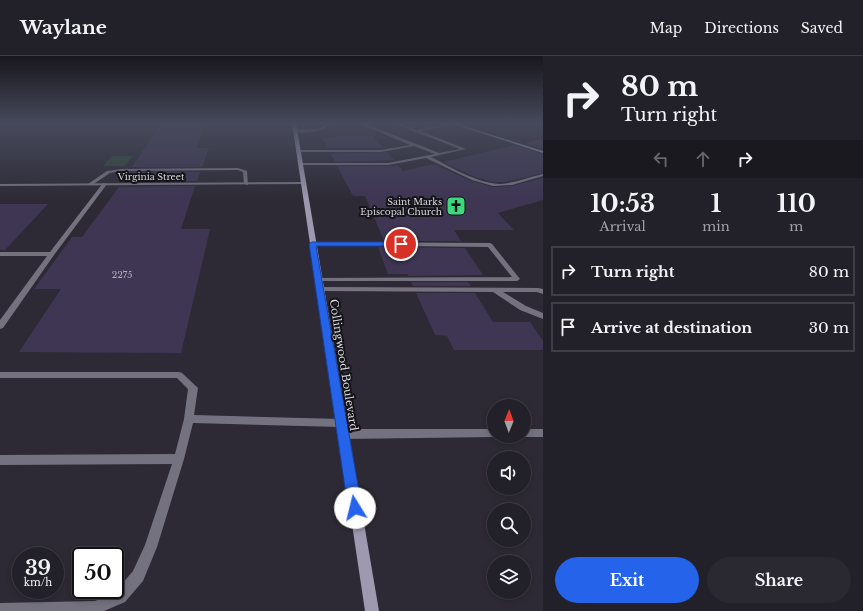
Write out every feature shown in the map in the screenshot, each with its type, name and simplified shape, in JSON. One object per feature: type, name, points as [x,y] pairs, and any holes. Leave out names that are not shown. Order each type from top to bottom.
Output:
[{"type":"main road","points":[[533,149],[543,152]]},
{"type":"main road","name":"Collingwood Boulevard","points":[[298,151],[372,611]]},
{"type":"street","points":[[298,151],[382,151],[393,149]]},
{"type":"street","points":[[424,149],[438,154]]},
{"type":"street","points":[[300,164],[388,164],[464,149]]},
{"type":"street","points":[[427,157],[489,185],[501,185],[543,175]]},
{"type":"street","points":[[90,184],[109,172],[122,170],[223,169],[238,169],[245,171],[246,184]]},
{"type":"street","name":"Virginia Street","points":[[0,185],[303,183]]},
{"type":"street","points":[[0,326],[105,184]]},
{"type":"street","points":[[312,244],[490,244],[517,279],[318,279]]},
{"type":"street","points":[[0,254],[52,254]]},
{"type":"street","points":[[320,289],[538,290],[543,292]]},
{"type":"street","points":[[494,290],[523,308],[543,316]]},
{"type":"street","points":[[0,374],[179,375],[193,388],[189,419],[179,459],[151,547],[138,576],[120,597],[95,608],[0,610]]},
{"type":"street","points":[[189,419],[342,423]]},
{"type":"street","points":[[344,434],[487,433]]},
{"type":"street","points":[[531,433],[543,433]]},
{"type":"street","points":[[0,460],[179,459]]},
{"type":"green space","points":[[112,156],[133,156],[125,166],[103,166]]},
{"type":"building","points":[[144,149],[209,149],[202,167],[132,167]]},
{"type":"building","points":[[498,149],[527,149],[543,154],[543,173],[506,182],[492,182],[475,177],[443,162]]},
{"type":"building","points":[[387,152],[394,160],[335,162],[331,154]]},
{"type":"building","points":[[434,164],[471,181],[493,187],[512,186],[543,178],[543,200],[498,213],[514,230],[454,230],[461,241],[384,241],[365,196],[353,196],[337,166],[398,165],[403,171]]},
{"type":"building","points":[[129,172],[200,172],[197,181],[123,182]]},
{"type":"building","points":[[195,186],[181,229],[210,229],[181,353],[19,352],[61,289],[34,289],[72,237],[82,237],[119,187]]},
{"type":"building","points":[[0,204],[48,204],[5,250],[0,250]]},
{"type":"building","points":[[378,247],[465,248],[483,275],[408,276],[408,274],[388,274]]},
{"type":"building","points":[[411,282],[468,282],[471,286],[413,286]]},
{"type":"building","points":[[416,293],[475,293],[493,322],[530,322],[543,341],[543,350],[454,350],[447,336],[435,335]]},
{"type":"place","name":"Saint Marks Episcopal Church","points":[[456,206]]},
{"type":"route","points":[[355,508],[312,244],[401,244]]}]
